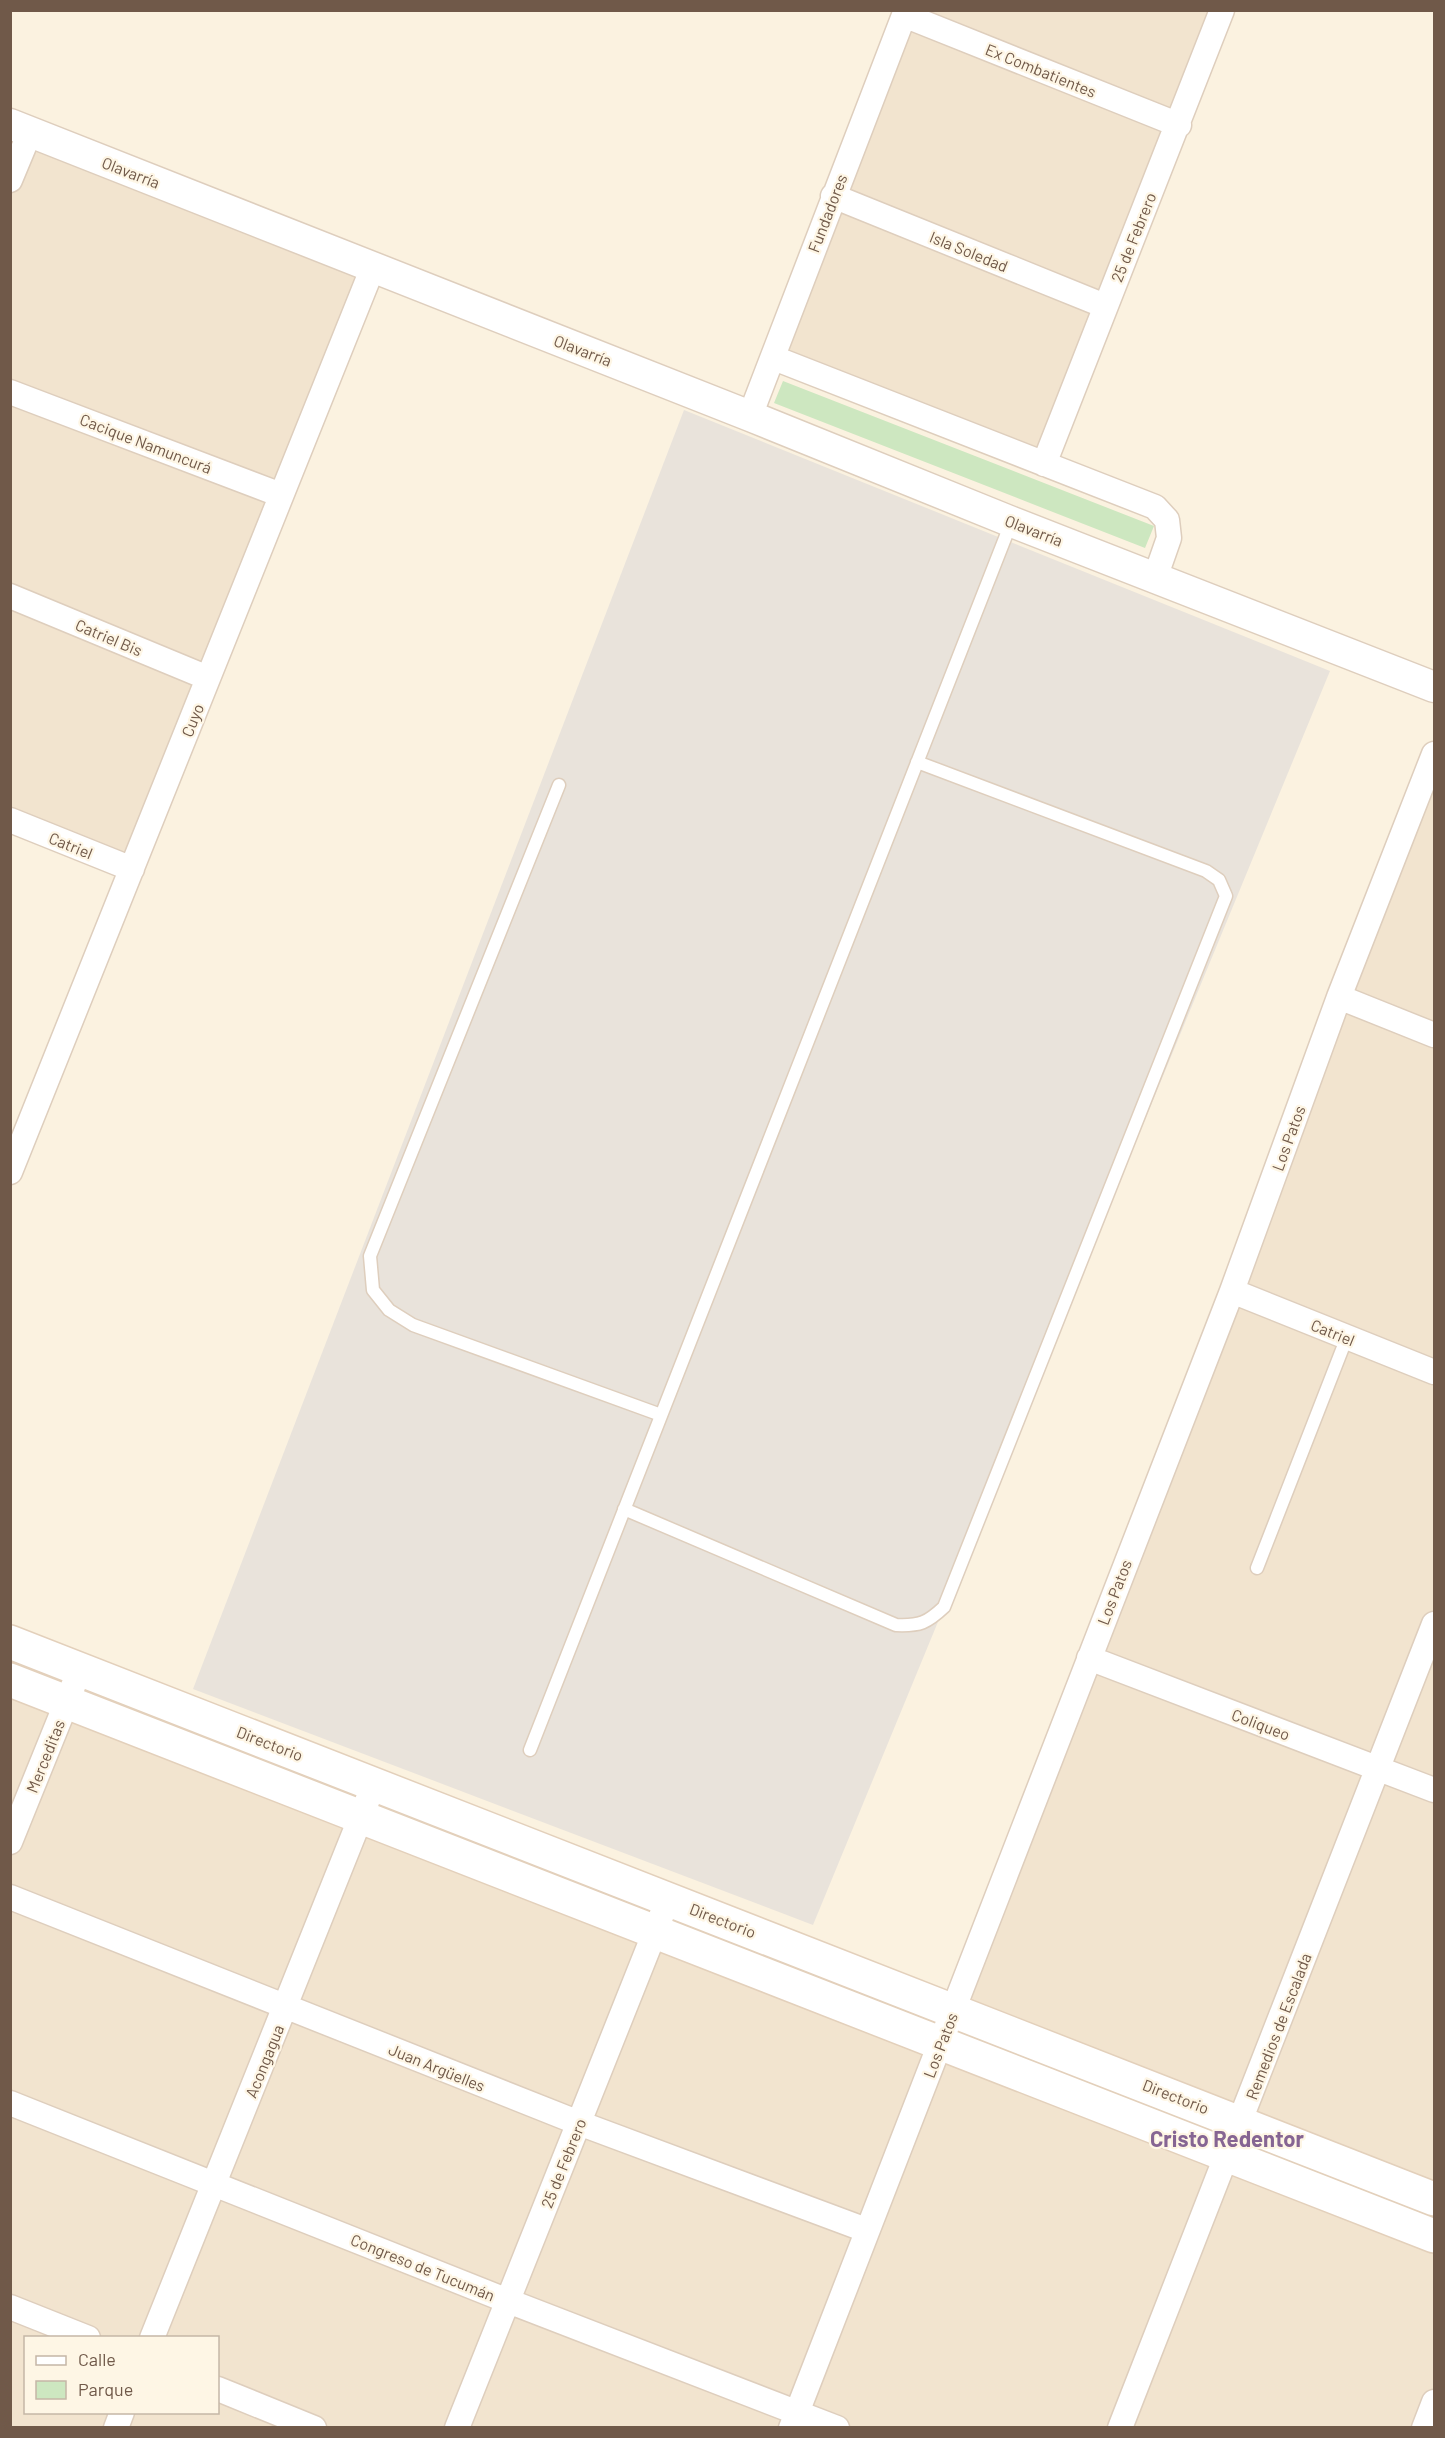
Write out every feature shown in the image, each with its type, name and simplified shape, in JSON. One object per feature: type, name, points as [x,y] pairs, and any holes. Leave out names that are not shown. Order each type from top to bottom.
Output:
[{"type":"main road","name":"Directorio","points":[[10,1642],[954,2009],[1434,2199]]},
{"type":"main road","points":[[10,1680],[1434,2236]]},
{"type":"street","name":"25 de Febrero","points":[[1044,464],[1222,10]]},
{"type":"street","name":"Ex Combatientes","points":[[905,13],[1179,124]]},
{"type":"street","name":"Fundadores","points":[[750,416],[905,13]]},
{"type":"street","points":[[10,180],[20,128]]},
{"type":"street","name":"Olavarría","points":[[20,128],[1434,687]]},
{"type":"street","name":"Isla Soledad","points":[[833,196],[1105,306]]},
{"type":"street","name":"Cuyo","points":[[10,1172],[373,267]]},
{"type":"street","points":[[774,358],[1155,507],[1167,519],[1169,538],[1155,578]]},
{"type":"street","name":"Cacique Namuncurá","points":[[10,392],[281,495]]},
{"type":"street","name":"Catriel Bis","points":[[10,596],[208,678]]},
{"type":"street","name":"Los Patos","points":[[794,2420],[1232,1291],[1339,998],[1434,754]]},
{"type":"street","name":"Catriel","points":[[10,820],[132,869]]},
{"type":"street","points":[[1339,998],[1434,1035]]},
{"type":"street","name":"Catriel","points":[[1232,1291],[1434,1372]]},
{"type":"street","name":"Remedios de Escalada","points":[[1120,2427],[1434,1624]]},
{"type":"street","name":"Coliqueo","points":[[1089,1658],[1434,1791]]},
{"type":"street","name":"Merceditas","points":[[10,1842],[80,1669]]},
{"type":"street","name":"Acongagua","points":[[153,2336],[374,1784]]},
{"type":"street","name":"Juan Argüelles","points":[[10,1897],[579,2123],[866,2230]]},
{"type":"street","name":"25 de Febrero","points":[[457,2427],[668,1899]]},
{"type":"street","name":"Congreso de Tucumán","points":[[10,2103],[508,2301],[794,2420],[837,2427]]},
{"type":"street","points":[[10,2307],[85,2336]]},
{"type":"street","points":[[219,2389],[314,2427]]},
{"type":"street","points":[[1424,2427],[1434,2402]]},
{"type":"lane","points":[[530,1750],[1012,522]]},
{"type":"lane","points":[[624,1509],[896,1625],[912,1626],[928,1621],[944,1607],[1226,896],[1219,880],[1206,871],[917,762]]},
{"type":"lane","points":[[559,785],[370,1256],[373,1290],[389,1310],[413,1325],[661,1415]]},
{"type":"lane","points":[[1257,1568],[1347,1337]]},
{"type":"shaded area","points":[[906,11],[1222,11],[1044,464],[774,358]]},
{"type":"shaded area","points":[[10,124],[373,267],[132,869],[11,820]]},
{"type":"shaded area","points":[[684,410],[1330,671],[813,1925],[193,1689]]},
{"type":"shaded area","points":[[1434,754],[1434,2427],[11,2427],[10,1680],[941,2044]]},
{"type":"green space","points":[[783,381],[1154,526],[1145,548],[774,403]]},
{"type":"green space","points":[[116,1694],[338,1785],[335,1793],[113,1701]]},
{"type":"green space","points":[[401,1812],[633,1898],[630,1906],[398,1819]]},
{"type":"green space","points":[[702,1925],[923,2011],[920,2018],[699,1932]]},
{"type":"green space","points":[[988,2037],[1209,2124],[1206,2132],[985,2045]]},
{"type":"green space","points":[[1271,2150],[1434,2214],[1434,2222],[1268,2157]]},
{"type":"district","name":"Cristo Redentor","points":[[1227,2138]]}]
